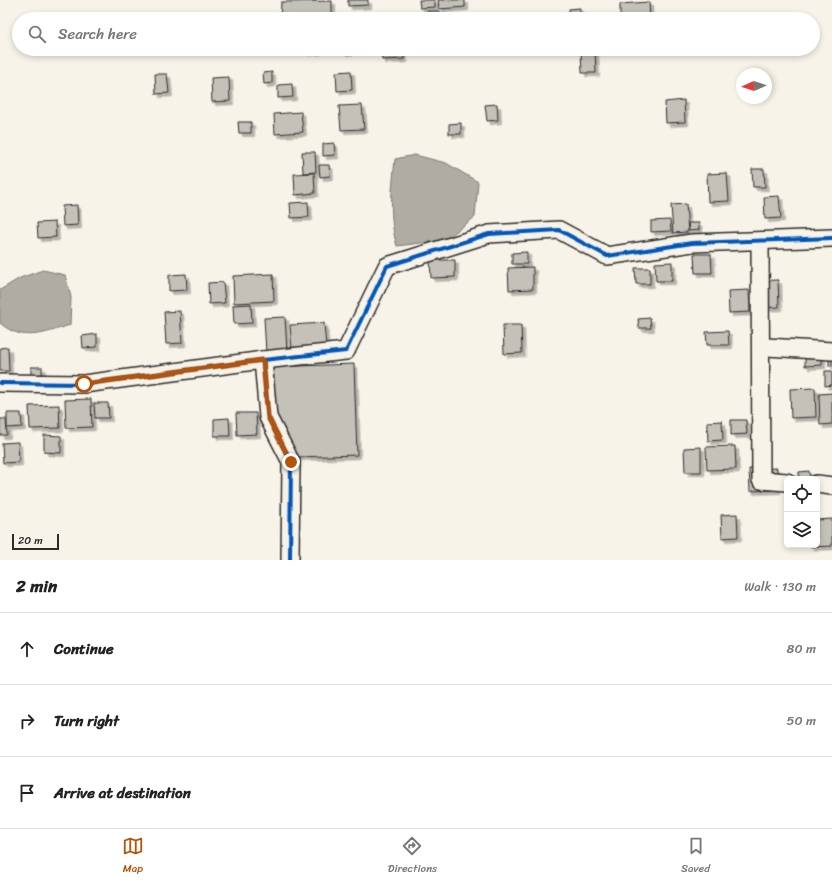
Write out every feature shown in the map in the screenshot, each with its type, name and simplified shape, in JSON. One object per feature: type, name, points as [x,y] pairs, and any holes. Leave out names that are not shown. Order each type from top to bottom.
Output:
[{"type":"street","points":[[0,383],[84,384],[263,360],[346,351],[387,266],[489,234],[559,230],[607,256],[692,244],[832,238]]},
{"type":"street","points":[[760,241],[761,480],[784,482]]},
{"type":"street","points":[[767,347],[832,351]]},
{"type":"street","points":[[263,360],[268,417],[291,462],[290,560]]},
{"type":"street","points":[[820,484],[832,486]]},
{"type":"shaded area","points":[[415,155],[446,163],[478,182],[475,217],[445,240],[397,246],[392,224],[392,192],[395,159]]},
{"type":"shaded area","points":[[43,270],[65,275],[71,297],[70,325],[52,331],[26,335],[17,333],[0,323],[0,290],[20,278]]},
{"type":"building","points":[[348,0],[368,0],[368,5],[348,6]]},
{"type":"building","points":[[419,0],[435,0],[435,7],[420,8]]},
{"type":"building","points":[[438,0],[465,0],[465,7],[439,9]]},
{"type":"building","points":[[332,1],[332,12],[280,12],[281,2]]},
{"type":"building","points":[[649,2],[650,12],[620,12],[620,4]]},
{"type":"building","points":[[580,8],[580,12],[569,12],[569,9]]},
{"type":"building","points":[[427,11],[440,12],[427,12]]},
{"type":"building","points":[[382,56],[404,56],[404,59],[382,60]]},
{"type":"building","points":[[581,56],[595,56],[596,73],[582,73]]},
{"type":"building","points":[[351,71],[352,90],[337,91],[336,72]]},
{"type":"building","points":[[272,72],[272,83],[264,84],[263,73]]},
{"type":"building","points":[[155,74],[167,74],[169,93],[156,94]]},
{"type":"building","points":[[229,77],[230,101],[212,102],[211,78]]},
{"type":"building","points":[[292,84],[293,97],[278,98],[278,85]]},
{"type":"building","points":[[684,100],[685,122],[666,123],[665,102]]},
{"type":"building","points":[[497,104],[498,120],[487,121],[485,105]]},
{"type":"building","points":[[362,105],[364,129],[341,130],[339,106]]},
{"type":"building","points":[[301,112],[303,132],[275,134],[274,114]]},
{"type":"building","points":[[238,122],[251,122],[251,133],[239,133]]},
{"type":"building","points":[[461,123],[461,134],[449,134],[449,124]]},
{"type":"building","points":[[334,143],[335,155],[323,156],[323,144]]},
{"type":"building","points":[[302,152],[315,152],[316,172],[303,173]]},
{"type":"building","points":[[319,165],[329,165],[330,176],[320,177]]},
{"type":"building","points":[[752,169],[764,169],[765,187],[753,187]]},
{"type":"building","points":[[314,173],[315,193],[295,195],[294,174]]},
{"type":"building","points":[[727,173],[729,201],[708,202],[707,174]]},
{"type":"building","points":[[779,196],[781,218],[765,219],[764,197]]},
{"type":"building","points":[[308,202],[309,217],[291,218],[290,203]]},
{"type":"building","points":[[686,204],[688,232],[673,233],[671,205]]},
{"type":"building","points":[[77,205],[78,225],[63,226],[62,206]]},
{"type":"building","points":[[670,220],[671,231],[651,232],[651,221]]},
{"type":"building","points":[[55,222],[56,237],[38,238],[37,223]]},
{"type":"building","points":[[688,223],[699,223],[699,230],[689,231]]},
{"type":"building","points":[[527,252],[527,264],[512,264],[512,253]]},
{"type":"building","points":[[694,254],[711,254],[712,273],[695,273]]},
{"type":"building","points":[[430,260],[455,260],[455,277],[431,278]]},
{"type":"building","points":[[672,262],[672,281],[656,281],[655,263]]},
{"type":"building","points":[[533,267],[533,289],[509,290],[508,268]]},
{"type":"building","points":[[635,268],[650,268],[650,284],[636,284]]},
{"type":"building","points":[[186,274],[187,290],[169,291],[169,275]]},
{"type":"building","points":[[273,274],[274,301],[234,303],[233,276]]},
{"type":"building","points":[[778,280],[779,307],[754,308],[753,281]]},
{"type":"building","points":[[223,282],[225,303],[209,304],[208,283]]},
{"type":"building","points":[[749,290],[750,312],[729,313],[728,291]]},
{"type":"building","points":[[251,304],[252,323],[234,324],[233,305]]},
{"type":"building","points":[[180,311],[182,343],[166,344],[164,312]]},
{"type":"building","points":[[285,317],[287,351],[266,353],[264,318]]},
{"type":"building","points":[[650,318],[651,328],[639,328],[638,319]]},
{"type":"building","points":[[324,323],[326,348],[292,350],[290,325]]},
{"type":"building","points":[[503,325],[521,325],[522,353],[504,354]]},
{"type":"building","points":[[728,331],[729,345],[707,345],[706,332]]},
{"type":"building","points":[[97,334],[97,347],[83,348],[82,336]]},
{"type":"building","points":[[8,347],[9,371],[0,371],[0,348]]},
{"type":"building","points":[[805,352],[822,352],[822,365],[805,366]]},
{"type":"building","points":[[829,355],[832,355],[832,366],[829,366]]},
{"type":"building","points":[[354,364],[357,455],[298,457],[275,424],[273,367]]},
{"type":"building","points":[[31,367],[42,367],[42,380],[31,380]]},
{"type":"building","points":[[825,371],[832,371],[832,385],[825,386]]},
{"type":"building","points":[[815,388],[816,417],[791,418],[790,389]]},
{"type":"building","points":[[832,393],[832,424],[820,425],[819,394]]},
{"type":"building","points":[[91,399],[92,427],[66,428],[65,400]]},
{"type":"building","points":[[94,403],[108,403],[109,418],[95,418]]},
{"type":"building","points":[[59,405],[60,428],[30,429],[29,406]]},
{"type":"building","points":[[7,413],[21,413],[22,427],[7,428]]},
{"type":"building","points":[[236,413],[256,413],[257,434],[237,435]]},
{"type":"building","points":[[229,418],[230,436],[214,436],[214,419]]},
{"type":"building","points":[[0,419],[6,419],[7,435],[0,435]]},
{"type":"building","points":[[731,420],[746,420],[747,434],[731,435]]},
{"type":"building","points":[[722,421],[723,440],[708,441],[707,422]]},
{"type":"building","points":[[44,435],[61,436],[61,453],[44,452]]},
{"type":"building","points":[[18,442],[19,462],[3,463],[2,443]]},
{"type":"building","points":[[735,446],[736,469],[707,470],[706,447]]},
{"type":"building","points":[[701,447],[701,472],[685,472],[684,448]]},
{"type":"building","points":[[777,468],[777,490],[750,491],[749,469]]},
{"type":"building","points":[[809,471],[810,476],[799,476],[799,472]]},
{"type":"building","points":[[737,514],[738,537],[722,538],[721,515]]},
{"type":"building","points":[[832,519],[832,546],[820,547],[820,520]]},
{"type":"cycle path","points":[[263,360],[346,351],[387,266],[489,234],[559,230],[607,256],[692,243],[832,238]]},
{"type":"cycle path","points":[[0,383],[84,384],[263,360],[268,417],[291,462],[290,560]]},
{"type":"route","points":[[84,384],[263,360],[268,417],[291,462]]}]
